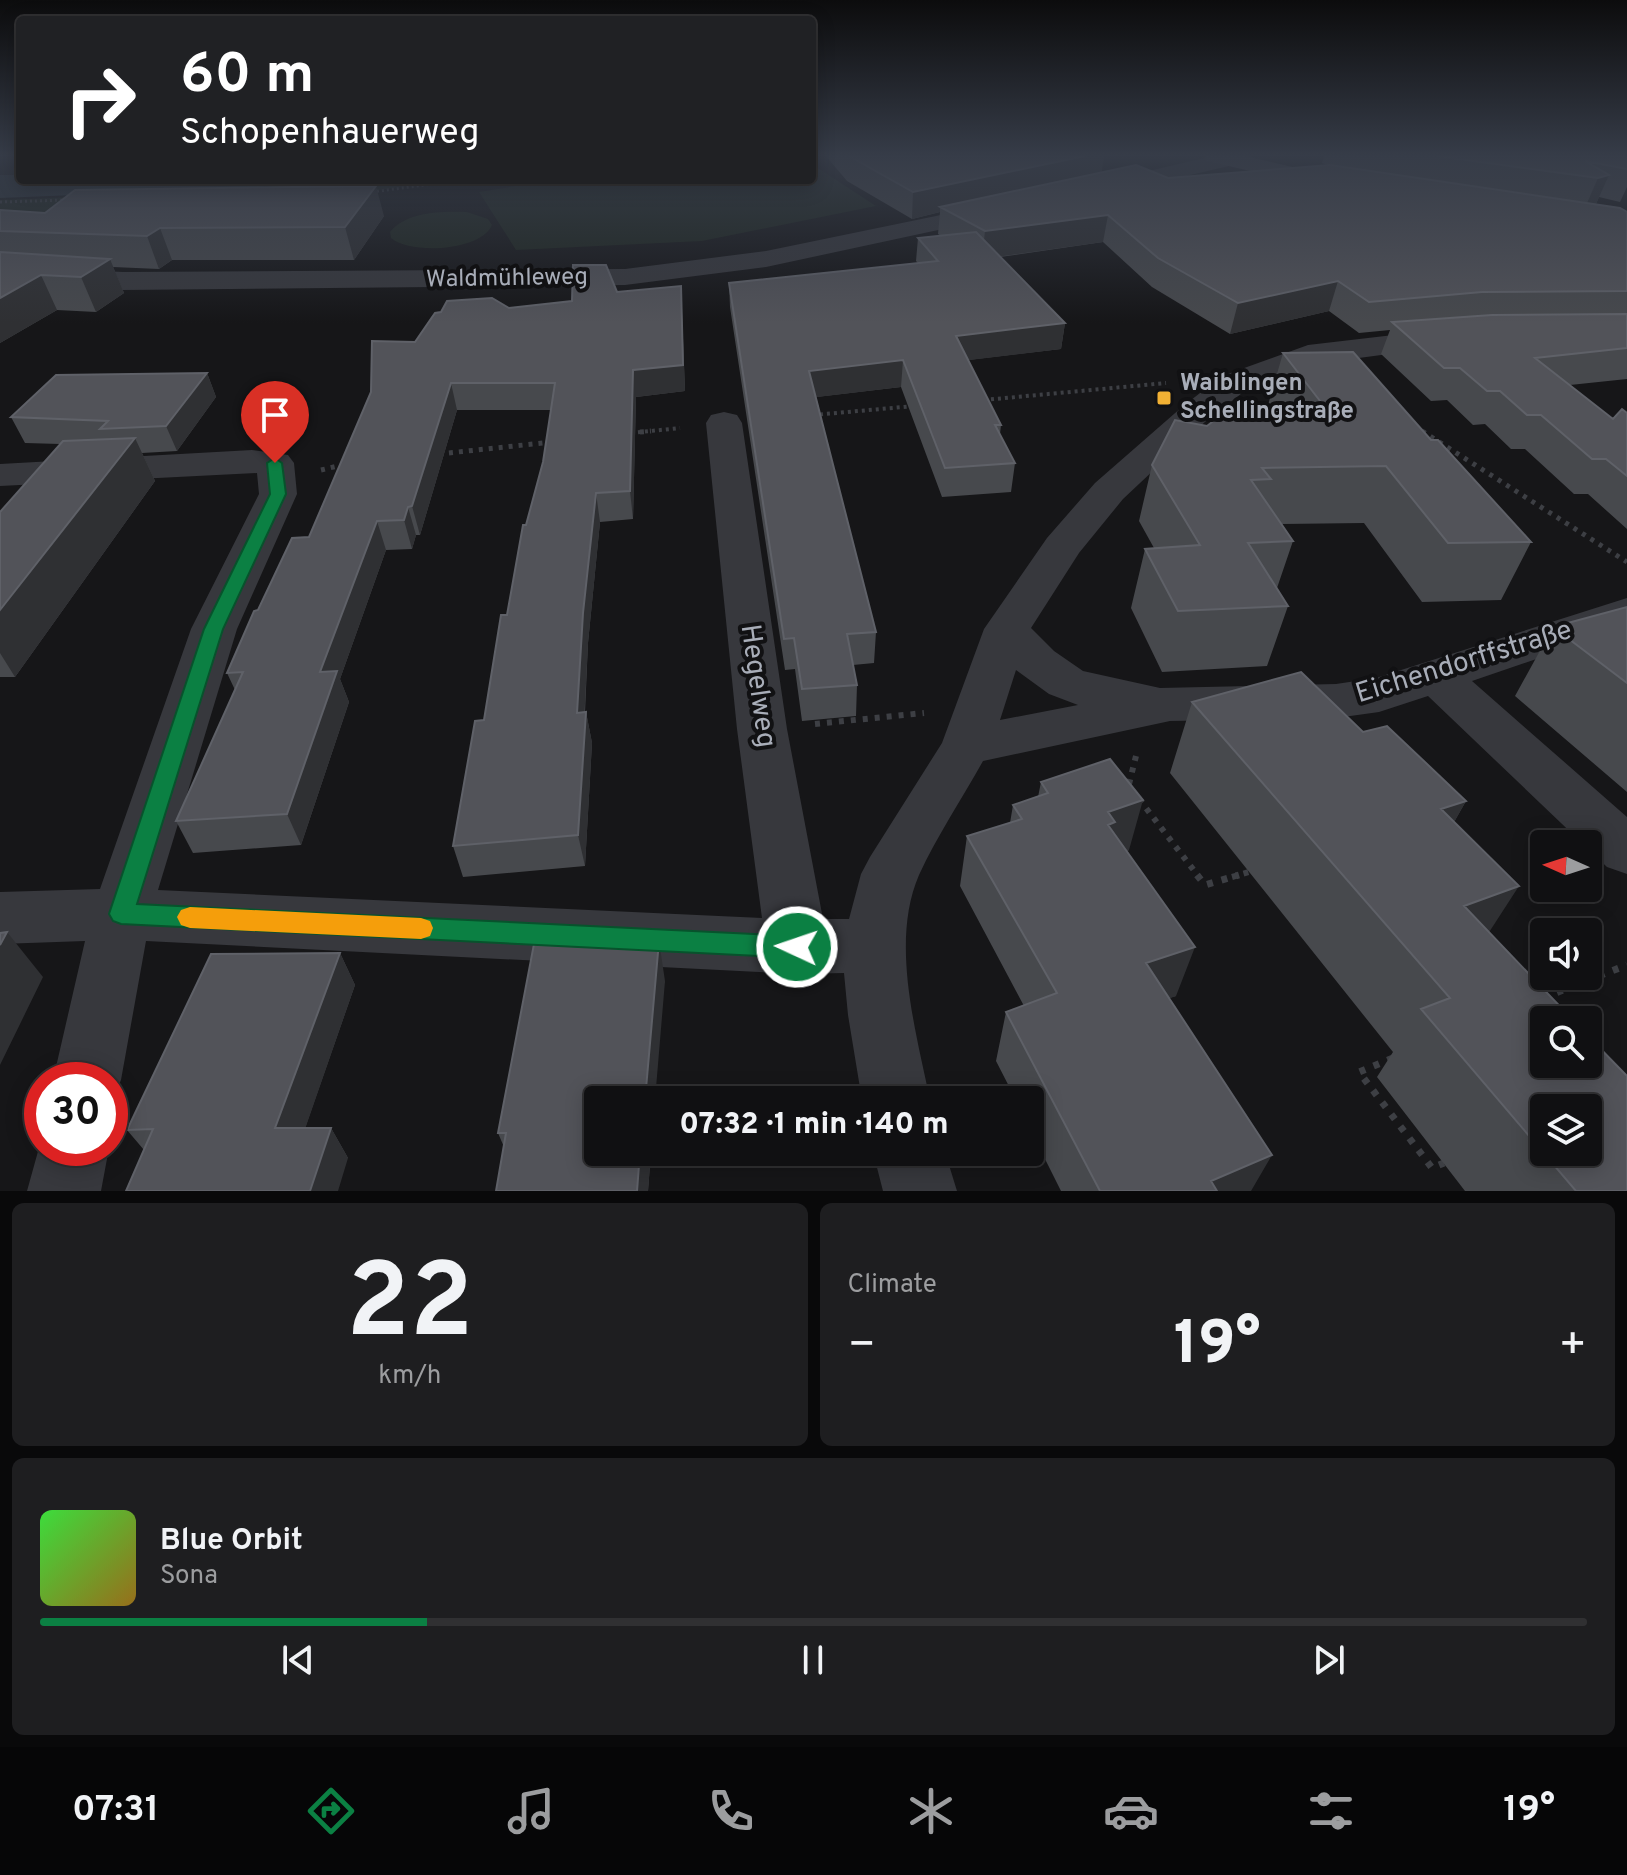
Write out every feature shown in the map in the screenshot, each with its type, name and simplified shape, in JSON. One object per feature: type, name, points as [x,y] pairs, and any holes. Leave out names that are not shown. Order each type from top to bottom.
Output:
[{"type":"street","name":"Waldmühleweg","points":[[0,274],[123,281],[680,274],[755,264],[995,212]]},
{"type":"street","points":[[893,1086],[880,1015],[873,945],[890,874],[966,746],[1007,629],[1062,547],[1109,491],[1194,414],[1234,383],[1308,355],[1472,336]]},
{"type":"street","name":"Hegelweg","points":[[724,423],[762,729],[797,947]]},
{"type":"street","points":[[0,475],[252,461],[275,463],[278,494],[214,629],[121,914],[91,1062]]},
{"type":"street","name":"Eichendorffstraße","points":[[966,746],[1170,704],[1336,701],[1379,695],[1627,612]]},
{"type":"street","points":[[1007,629],[1027,655],[1051,677],[1092,694],[1170,704]]},
{"type":"street","points":[[1437,677],[1627,851]]},
{"type":"street","points":[[0,918],[121,914],[797,947],[873,945]]},
{"type":"street","points":[[64,1191],[69,1166]]},
{"type":"street","points":[[913,1166],[920,1191]]},
{"type":"path","points":[[1408,422],[1627,562]]},
{"type":"path","points":[[762,729],[899,717]]},
{"type":"path","points":[[1129,775],[1128,783],[1205,885],[1249,872]]},
{"type":"path","points":[[1528,1004],[1627,965]]},
{"type":"path","points":[[1401,1055],[1359,1072],[1432,1168],[1444,1163]]},
{"type":"shaded area","points":[[0,212],[109,212],[0,218]]},
{"type":"shaded area","points":[[467,212],[488,219],[492,225],[485,234],[460,245],[414,247],[391,238],[390,232],[397,225],[415,216]]},
{"type":"shaded area","points":[[491,212],[848,212],[702,241],[516,250]]},
{"type":"building","points":[[0,212],[357,212],[345,227],[160,228],[147,236],[0,231]]},
{"type":"building","points":[[949,212],[1626,212],[1627,291],[1482,292],[1369,302],[1338,281],[1238,303],[1158,258],[1108,215],[985,231]]},
{"type":"building","points":[[976,232],[1065,323],[956,336],[1001,425],[995,425],[1015,463],[945,468],[903,360],[809,371],[876,632],[847,634],[857,685],[802,689],[794,638],[784,639],[729,283],[938,261],[918,238]]},
{"type":"building","points":[[0,252],[110,259],[81,277],[41,275],[0,298]]},
{"type":"building","points":[[573,265],[606,265],[617,292],[681,286],[683,365],[633,370],[630,491],[596,493],[583,613],[577,713],[586,712],[578,835],[453,846],[475,721],[484,720],[501,615],[507,615],[523,525],[526,525],[543,462],[555,383],[451,383],[412,506],[408,507],[404,520],[377,521],[320,672],[337,671],[287,814],[176,821],[243,672],[227,673],[254,611],[258,610],[292,538],[309,537],[371,392],[372,341],[415,342],[447,301],[492,298],[509,308],[572,301]]},
{"type":"building","points":[[1627,314],[1627,348],[1535,358],[1613,419],[1622,409],[1627,413],[1627,476],[1606,459],[1592,459],[1541,415],[1527,415],[1500,391],[1487,391],[1460,368],[1444,368],[1392,322],[1492,315]]},
{"type":"building","points":[[1353,352],[1431,440],[1438,440],[1531,542],[1448,543],[1386,466],[1262,468],[1271,479],[1251,480],[1293,541],[1248,543],[1288,606],[1178,611],[1145,549],[1200,545],[1152,465],[1175,420],[1207,426],[1226,411],[1236,414],[1327,410],[1283,353]]},
{"type":"building","points":[[207,373],[166,426],[100,429],[108,421],[11,417],[56,375]]},
{"type":"building","points":[[135,438],[0,610],[0,512],[63,441]]},
{"type":"building","points":[[1627,607],[1627,683],[1553,627]]},
{"type":"building","points":[[1301,672],[1363,732],[1387,726],[1466,801],[1441,809],[1519,886],[1464,906],[1530,975],[1530,990],[1544,990],[1560,1006],[1530,1006],[1530,1078],[1602,1078],[1602,1050],[1627,1076],[1627,1191],[1576,1191],[1555,1166],[1602,1166],[1602,1094],[1530,1094],[1530,1137],[1421,1009],[1450,998],[1192,702]]},
{"type":"building","points":[[1110,759],[1143,800],[1108,812],[1115,822],[1108,825],[1195,947],[1146,963],[1272,1155],[1211,1181],[1217,1191],[1100,1191],[1006,1012],[1057,993],[967,836],[1022,819],[1013,805],[1048,793],[1041,782]]},
{"type":"building","points":[[7,932],[0,945],[0,933]]},
{"type":"building","points":[[659,941],[646,1086],[584,1086],[584,1166],[639,1166],[637,1191],[496,1191],[506,1133],[498,1133],[534,944]]},
{"type":"building","points":[[340,953],[275,1128],[331,1128],[310,1191],[126,1191],[153,1129],[128,1128],[211,954]]},
{"type":"slow traffic","points":[[190,917],[421,928]]},
{"type":"place","name":"Waiblingen Schellingstraße","points":[[1164,398]]},
{"type":"route","points":[[275,463],[278,494],[214,629],[121,914],[797,947]]}]
